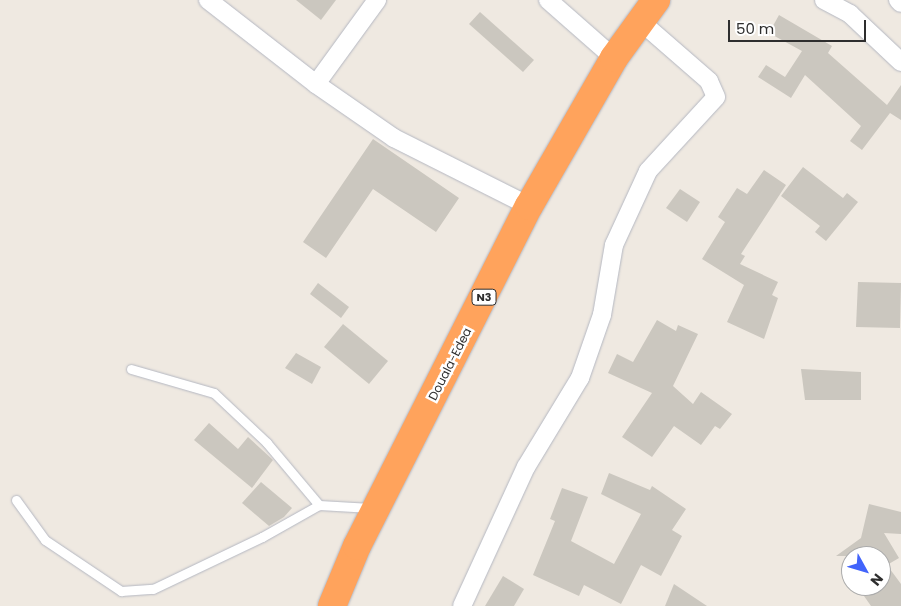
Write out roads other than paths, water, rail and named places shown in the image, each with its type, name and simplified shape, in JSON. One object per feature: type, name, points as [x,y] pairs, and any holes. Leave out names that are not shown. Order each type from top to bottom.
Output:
[{"type":"highway","name":"Douala-Edea","points":[[332,606],[376,508],[529,206],[614,58],[648,11]]},
{"type":"street","points":[[208,0],[316,84],[394,138],[529,206]]},
{"type":"street","points":[[316,84],[377,0]]},
{"type":"street","points":[[548,0],[614,58]]},
{"type":"street","points":[[824,0],[850,14],[901,62]]},
{"type":"street","points":[[898,0],[901,3]]},
{"type":"street","points":[[462,606],[526,467],[580,378],[602,315],[614,245],[648,171],[716,97],[709,81],[648,11]]},
{"type":"lane","points":[[131,368],[214,393],[267,443],[319,505]]},
{"type":"lane","points":[[16,500],[45,540],[121,591],[153,589],[262,537],[319,505],[376,508]]}]
